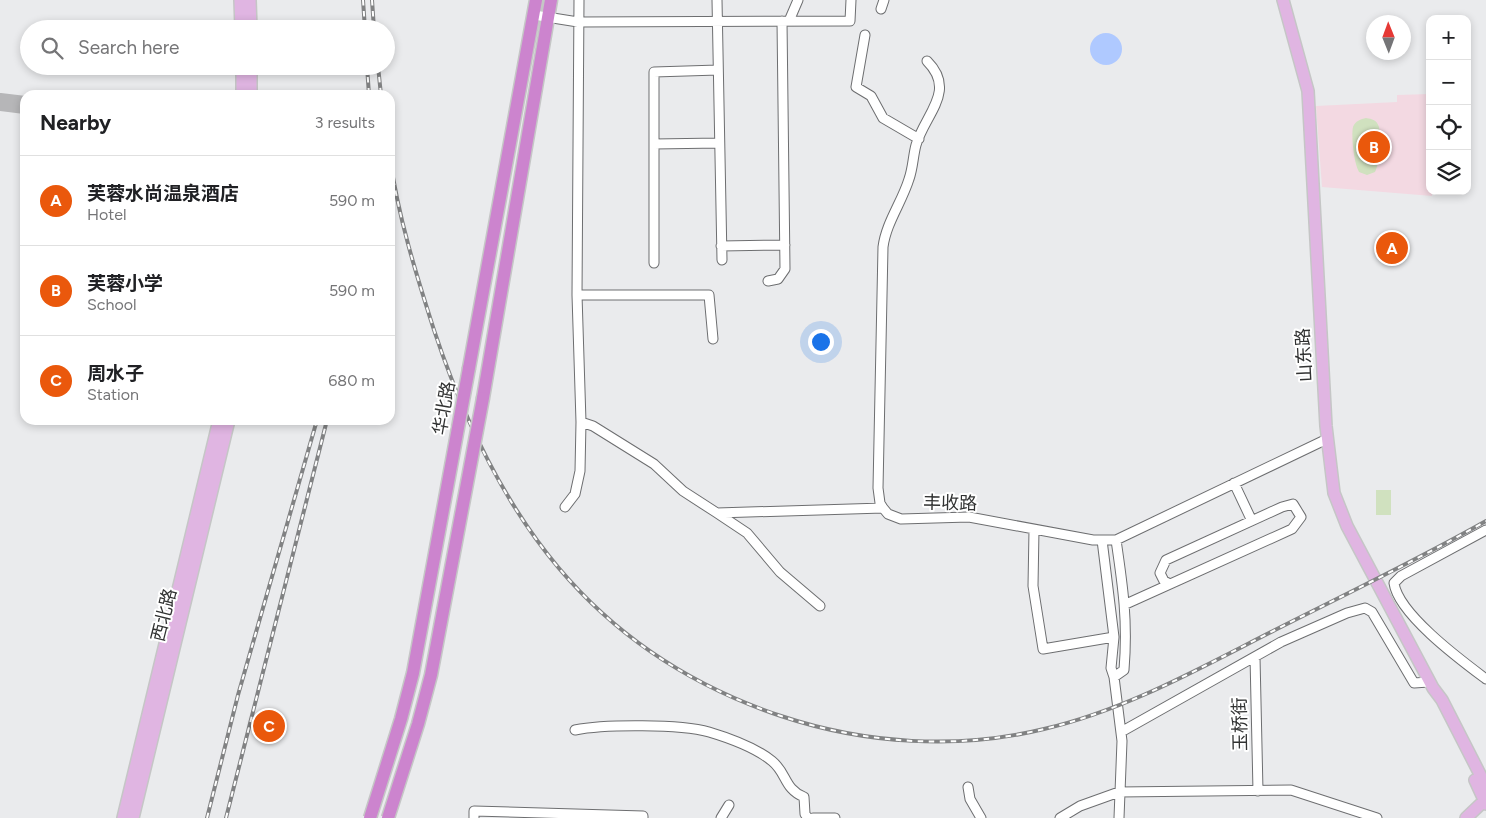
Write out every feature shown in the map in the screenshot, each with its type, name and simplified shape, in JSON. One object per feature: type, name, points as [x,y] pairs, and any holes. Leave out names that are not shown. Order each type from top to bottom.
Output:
[{"type":"highway","name":"华北路","points":[[370,818],[411,681],[536,0]]},
{"type":"highway","name":"华北路","points":[[388,818],[429,682],[483,398],[551,0]]},
{"type":"main road","points":[[240,0],[241,20]]},
{"type":"main road","points":[[250,0],[251,20]]},
{"type":"main road","name":"山东路","points":[[1283,0],[1308,91],[1327,439],[1331,478],[1339,510],[1380,591],[1431,685],[1442,700],[1486,786]]},
{"type":"main road","points":[[242,75],[242,90]]},
{"type":"main road","points":[[251,75],[251,90]]},
{"type":"main road","name":"西北路","points":[[123,818],[218,425]]},
{"type":"main road","name":"西北路","points":[[132,818],[228,425]]},
{"type":"main road","name":"山东路","points":[[1431,685],[1436,703],[1486,803]]},
{"type":"main road","points":[[1466,818],[1486,803]]},
{"type":"main road","points":[[1476,818],[1486,803]]},
{"type":"street","points":[[565,507],[575,494],[580,471],[581,422],[577,295],[579,0]]},
{"type":"street","points":[[717,0],[722,260]]},
{"type":"street","points":[[768,281],[778,278],[785,269],[786,21],[798,0]]},
{"type":"street","points":[[534,15],[578,22],[850,21],[851,0]]},
{"type":"street","points":[[865,35],[856,88],[871,96],[883,118],[918,139]]},
{"type":"street","points":[[883,508],[880,503],[878,488],[884,235],[910,178],[918,139],[936,104],[940,87],[936,70],[927,61]]},
{"type":"street","points":[[654,263],[654,72],[718,70]]},
{"type":"street","points":[[654,144],[720,143]]},
{"type":"street","points":[[721,246],[785,245]]},
{"type":"street","points":[[577,295],[709,295],[712,339]]},
{"type":"street","points":[[581,422],[593,426],[654,464],[683,492],[747,533],[780,572],[820,606]]},
{"type":"street","name":"丰收路","points":[[717,513],[883,508],[888,514],[901,519],[969,517],[1034,530],[1102,540],[1116,540],[1327,439]]},
{"type":"street","points":[[1234,483],[1252,519]]},
{"type":"street","points":[[1126,604],[1292,529],[1301,517],[1293,504],[1252,519],[1166,560],[1160,573],[1164,580],[1170,584]]},
{"type":"street","points":[[1034,530],[1033,586],[1044,649],[1114,637]]},
{"type":"street","points":[[1486,530],[1401,576],[1394,583],[1395,588],[1407,606],[1435,640],[1486,679]]},
{"type":"street","points":[[1102,540],[1114,637],[1111,668],[1114,677],[1121,732],[1119,818]]},
{"type":"street","points":[[1114,677],[1124,670],[1127,632],[1126,604],[1116,540]]},
{"type":"street","points":[[1121,732],[1281,642],[1339,616],[1365,608],[1372,612],[1414,683],[1431,685]]},
{"type":"street","name":"玉桥街","points":[[1254,656],[1258,791]]},
{"type":"street","points":[[575,730],[594,726],[671,728],[708,732],[754,751],[772,761],[794,793],[804,797],[805,814],[808,818]]},
{"type":"street","points":[[968,787],[970,799],[981,818]]},
{"type":"street","points":[[1060,818],[1080,806],[1119,792],[1291,790],[1377,818]]},
{"type":"street","points":[[721,818],[729,805]]},
{"type":"street","points":[[474,818],[474,811],[643,816],[643,818]]},
{"type":"street","points":[[813,818],[835,818]]},
{"type":"shaded area","points":[[1426,94],[1426,195],[1432,196],[1322,187],[1316,106],[1397,102],[1397,95]]},
{"type":"green space","points":[[1366,118],[1376,121],[1380,137],[1377,168],[1375,172],[1367,175],[1359,172],[1357,168],[1352,137],[1355,123]]},
{"type":"green space","points":[[1376,490],[1391,490],[1391,515],[1376,515]]},
{"type":"water","points":[[1106,33],[1112,34],[1117,38],[1121,43],[1121,55],[1117,60],[1112,64],[1106,65],[1100,64],[1095,60],[1091,55],[1090,49],[1091,43],[1095,38],[1100,34]]},
{"type":"taxiway","points":[[0,102],[20,104]]},
{"type":"railway","points":[[363,0],[364,20]]},
{"type":"railway","points":[[372,0],[373,20]]},
{"type":"railway","points":[[368,75],[369,90]]},
{"type":"railway","points":[[379,75],[380,90]]},
{"type":"railway","points":[[395,189],[414,266],[434,330],[459,397],[487,459],[520,516],[559,568],[603,614],[655,655],[714,689],[781,716],[845,733],[912,741],[978,740],[1011,736],[1074,721],[1104,711],[1191,673],[1408,563],[1486,521]]},
{"type":"railway","points":[[207,818],[238,695],[316,425]]},
{"type":"railway","points":[[226,818],[326,425]]},
{"type":"place","name":"芙蓉小学","points":[[1374,147]]},
{"type":"place","name":"芙蓉水尚温泉酒店","points":[[1392,248]]},
{"type":"place","name":"周水子","points":[[269,726]]}]
